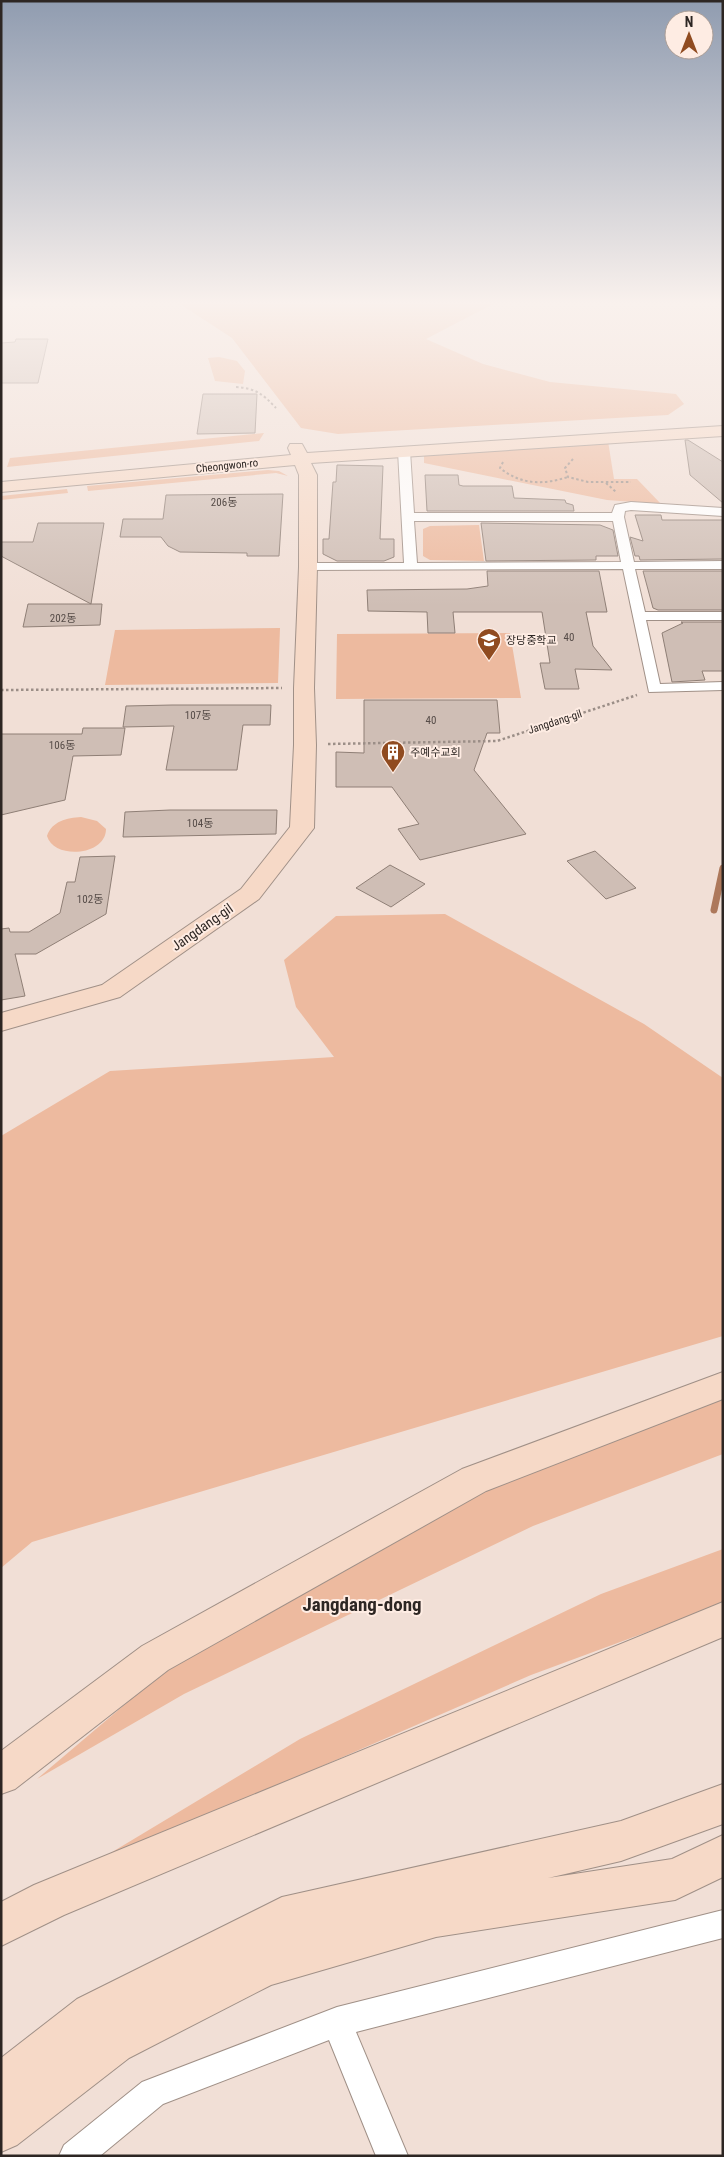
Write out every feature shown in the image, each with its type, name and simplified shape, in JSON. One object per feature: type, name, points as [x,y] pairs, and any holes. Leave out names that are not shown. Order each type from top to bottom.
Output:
[{"type":"street","name":"Cheongwon-ro","points":[[1,476],[723,422]]},
{"type":"street","name":"Cheongwon-ro","points":[[1,487],[298,454],[404,452],[723,431]]},
{"type":"street","points":[[404,452],[411,566]]},
{"type":"street","name":"Jangdang-gil","points":[[1,1022],[111,991],[250,894],[302,828],[305,745],[304,688],[308,567],[308,474],[298,454]]},
{"type":"street","points":[[723,512],[631,506],[619,508],[618,517],[654,689],[723,686]]},
{"type":"street","points":[[408,517],[618,517]]},
{"type":"street","points":[[308,567],[723,565]]},
{"type":"street","points":[[638,616],[723,616]]},
{"type":"street","points":[[1,1775],[155,1658],[474,1480],[723,1384]]},
{"type":"street","points":[[1,1925],[49,1900],[723,1620]]},
{"type":"street","points":[[1,2086],[92,2014],[282,1918],[621,1841],[723,1804]]},
{"type":"street","points":[[1,2129],[113,2042],[265,1966],[436,1916],[675,1880],[723,1855]]},
{"type":"street","points":[[75,2156],[153,2093],[336,2022],[723,1924]]},
{"type":"street","points":[[336,2022],[392,2156]]},
{"type":"path","points":[[273,405],[276,408]]},
{"type":"path","points":[[568,476],[565,468],[570,462],[580,456]]},
{"type":"path","points":[[509,460],[503,462],[500,468],[507,475],[521,481],[537,483],[554,482],[568,476],[588,482],[631,482]]},
{"type":"path","points":[[564,460],[570,462]]},
{"type":"path","points":[[1,690],[282,688]]},
{"type":"path","name":"Jangdang-gil","points":[[305,745],[497,741],[654,689]]},
{"type":"shaded area","points":[[283,405],[683,405],[668,415],[338,434],[301,428]]},
{"type":"shaded area","points":[[264,433],[259,441],[7,467],[10,458]]},
{"type":"shaded area","points":[[608,441],[614,479],[637,479],[661,504],[607,500],[424,463],[424,454]]},
{"type":"shaded area","points":[[268,470],[279,471],[288,476],[276,473],[88,491],[87,486]]},
{"type":"shaded area","points":[[67,489],[68,493],[1,500],[1,496]]},
{"type":"shaded area","points":[[479,525],[484,561],[430,560],[423,556],[423,529],[430,526]]},
{"type":"shaded area","points":[[280,628],[278,683],[105,685],[115,630]]},
{"type":"shaded area","points":[[510,633],[521,698],[336,699],[337,634]]},
{"type":"shaded area","points":[[81,817],[97,821],[106,829],[104,838],[98,845],[79,852],[59,849],[52,844],[47,836],[52,827],[65,819]]},
{"type":"shaded area","points":[[445,914],[644,1024],[723,1078],[723,1336],[32,1542],[1,1568],[1,1136],[110,1071],[334,1057],[296,1007],[284,960],[336,916]]},
{"type":"shaded area","points":[[723,1399],[723,1454],[533,1526],[184,1694],[37,1779],[162,1673],[491,1486]]},
{"type":"shaded area","points":[[723,1549],[723,1604],[531,1675],[79,1872],[300,1739],[601,1594]]},
{"type":"building","points":[[201,405],[256,405],[255,433],[197,434]]},
{"type":"building","points":[[685,440],[688,440],[723,462],[723,503],[690,475]]},
{"type":"building","points":[[337,465],[383,466],[380,539],[394,539],[394,557],[384,561],[337,561],[323,554],[323,539],[329,539],[333,482],[336,482]]},
{"type":"building","points":[[425,475],[458,475],[459,485],[463,486],[512,486],[514,498],[565,500],[566,503],[573,505],[574,511],[427,511]]},
{"type":"building","points":[[283,494],[279,556],[247,556],[247,553],[180,552],[168,546],[161,537],[120,537],[123,519],[163,519],[166,495]]},
{"type":"building","points":[[635,515],[661,515],[662,520],[723,520],[723,559],[640,560],[639,556],[635,556],[630,537],[643,541]]},
{"type":"building","points":[[38,523],[104,523],[91,604],[1,556],[1,542],[33,542]]},
{"type":"building","points":[[481,523],[600,525],[613,530],[618,556],[596,556],[596,560],[486,561]]},
{"type":"building","points":[[487,571],[599,571],[607,612],[586,612],[593,646],[612,670],[575,669],[579,689],[545,689],[540,663],[550,663],[542,612],[453,612],[455,633],[428,633],[427,612],[368,611],[367,590],[467,589],[488,586]]},
{"type":"building","points":[[643,571],[723,571],[723,610],[658,610],[653,608]]},
{"type":"building","points":[[28,604],[102,604],[100,625],[23,627]]},
{"type":"building","points":[[681,622],[723,622],[723,671],[702,671],[705,680],[672,682],[662,633],[683,623]]},
{"type":"building","points":[[364,700],[497,700],[500,733],[487,733],[474,770],[526,834],[420,860],[398,829],[419,824],[392,787],[336,787],[336,752],[364,753]]},
{"type":"building","points":[[271,705],[270,725],[243,725],[237,770],[166,770],[174,726],[123,727],[126,706]]},
{"type":"building","points":[[83,728],[125,728],[121,755],[73,756],[65,800],[1,815],[1,734],[82,734]]},
{"type":"building","points":[[277,810],[276,834],[123,837],[125,812]]},
{"type":"building","points":[[595,851],[636,888],[606,899],[567,861]]},
{"type":"building","points":[[115,856],[106,914],[36,954],[15,954],[25,996],[1,1000],[1,929],[9,928],[10,932],[29,932],[60,913],[67,882],[75,882],[80,857]]},
{"type":"building","points":[[390,865],[425,884],[391,907],[356,888]]},
{"type":"waterway","points":[[714,910],[723,868]]},
{"type":"place","name":"장당중학교","points":[[489,661]]},
{"type":"place","name":"주예수교회","points":[[393,773]]},
{"type":"district","name":"Jangdang-dong","points":[[362,1604]]}]
